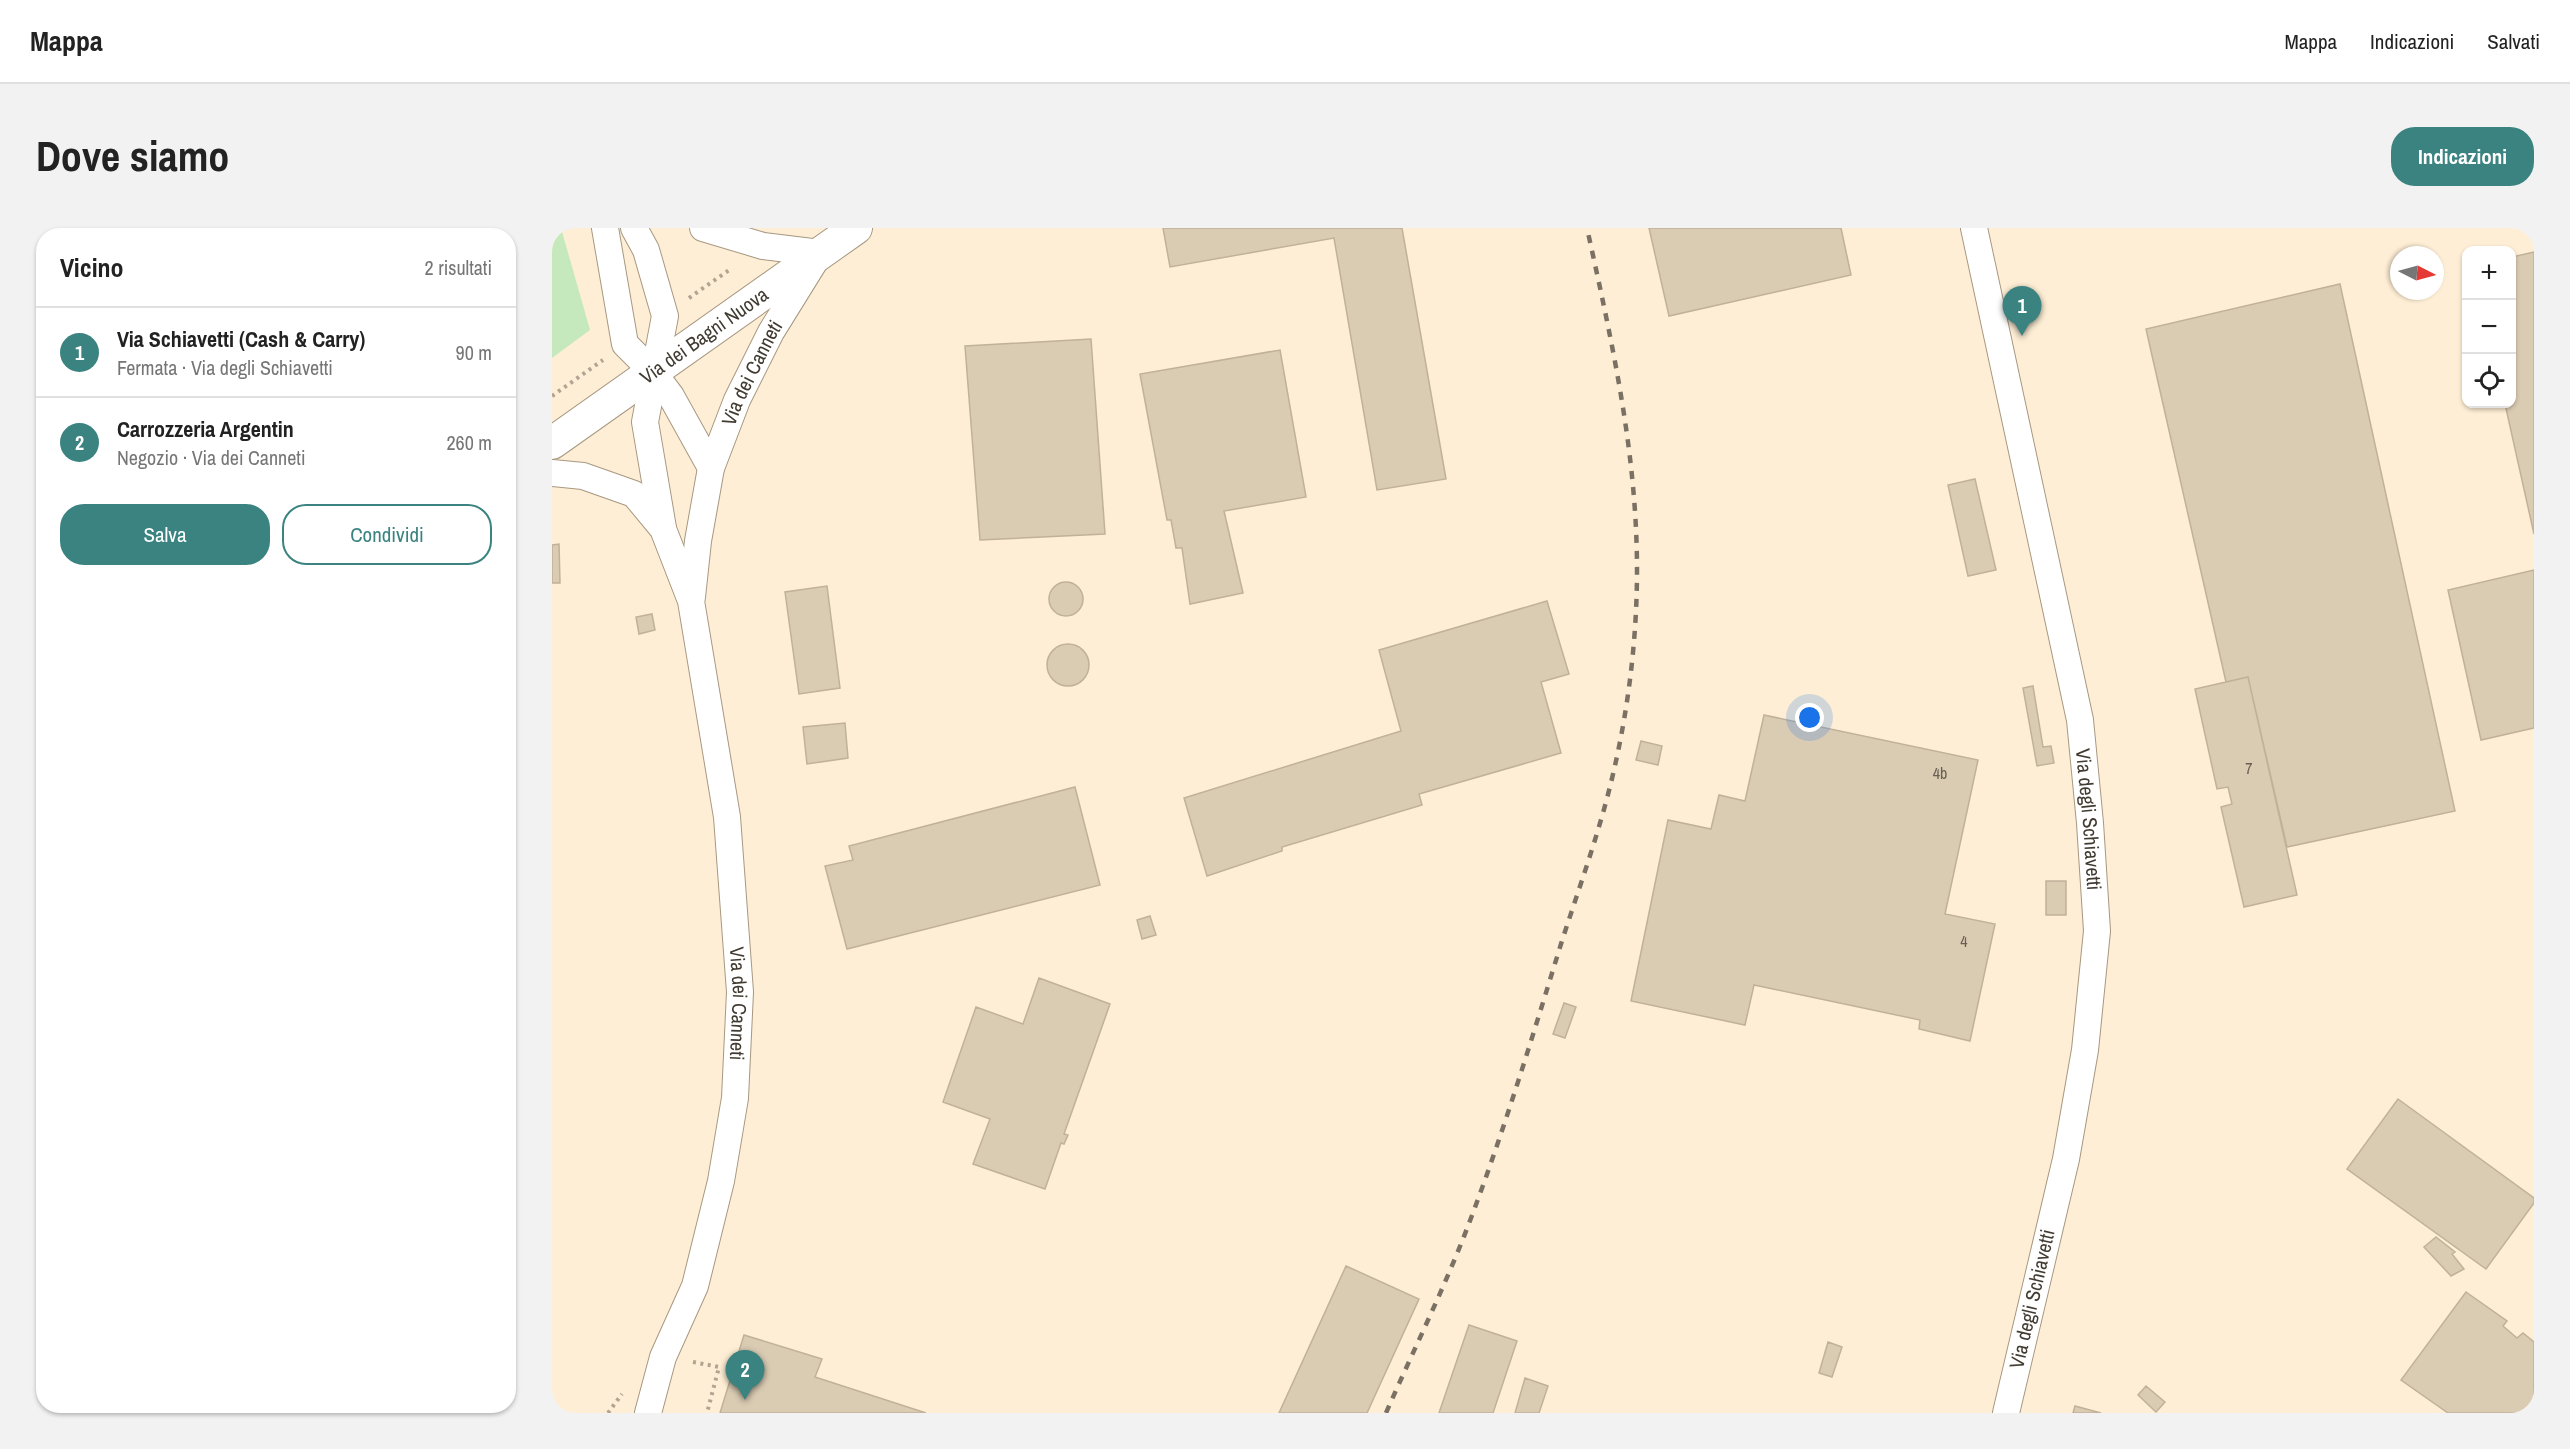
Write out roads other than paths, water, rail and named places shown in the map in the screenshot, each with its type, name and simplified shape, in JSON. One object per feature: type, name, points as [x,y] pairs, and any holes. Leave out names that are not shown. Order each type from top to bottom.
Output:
[{"type":"street","points":[[605,228],[625,344],[653,372]]},
{"type":"street","points":[[634,228],[646,250],[664,316],[653,372]]},
{"type":"street","points":[[703,228],[763,246],[820,253]]},
{"type":"street","name":"Via dei Bagni Nuova","points":[[552,443],[856,228]]},
{"type":"street","name":"Via degli Schiavetti","points":[[1974,228],[2080,720],[2097,931],[2085,1050],[2066,1159],[2006,1413]]},
{"type":"street","name":"Via dei Canneti","points":[[692,601],[698,541],[711,468],[737,400],[771,332],[820,253]]},
{"type":"street","name":"Via dei Canneti","points":[[653,372],[671,396],[711,468]]},
{"type":"street","name":"Via dei Canneti","points":[[647,1407],[663,1357],[695,1286],[721,1181],[735,1098],[740,992],[727,817],[692,601],[663,530],[645,422],[653,372]]},
{"type":"street","name":"Via dei Canneti","points":[[552,474],[583,476],[634,494],[663,530]]},
{"type":"railway","points":[[1386,1413],[1439,1297],[1481,1191],[1517,1086],[1601,820],[1625,716],[1635,628],[1637,570],[1633,483],[1614,355],[1587,228]]},
{"type":"place","name":"Via Schiavetti (Cash & Carry)","points":[[2022,336]]},
{"type":"place","name":"Carrozzeria Argentin","points":[[745,1400]]}]
